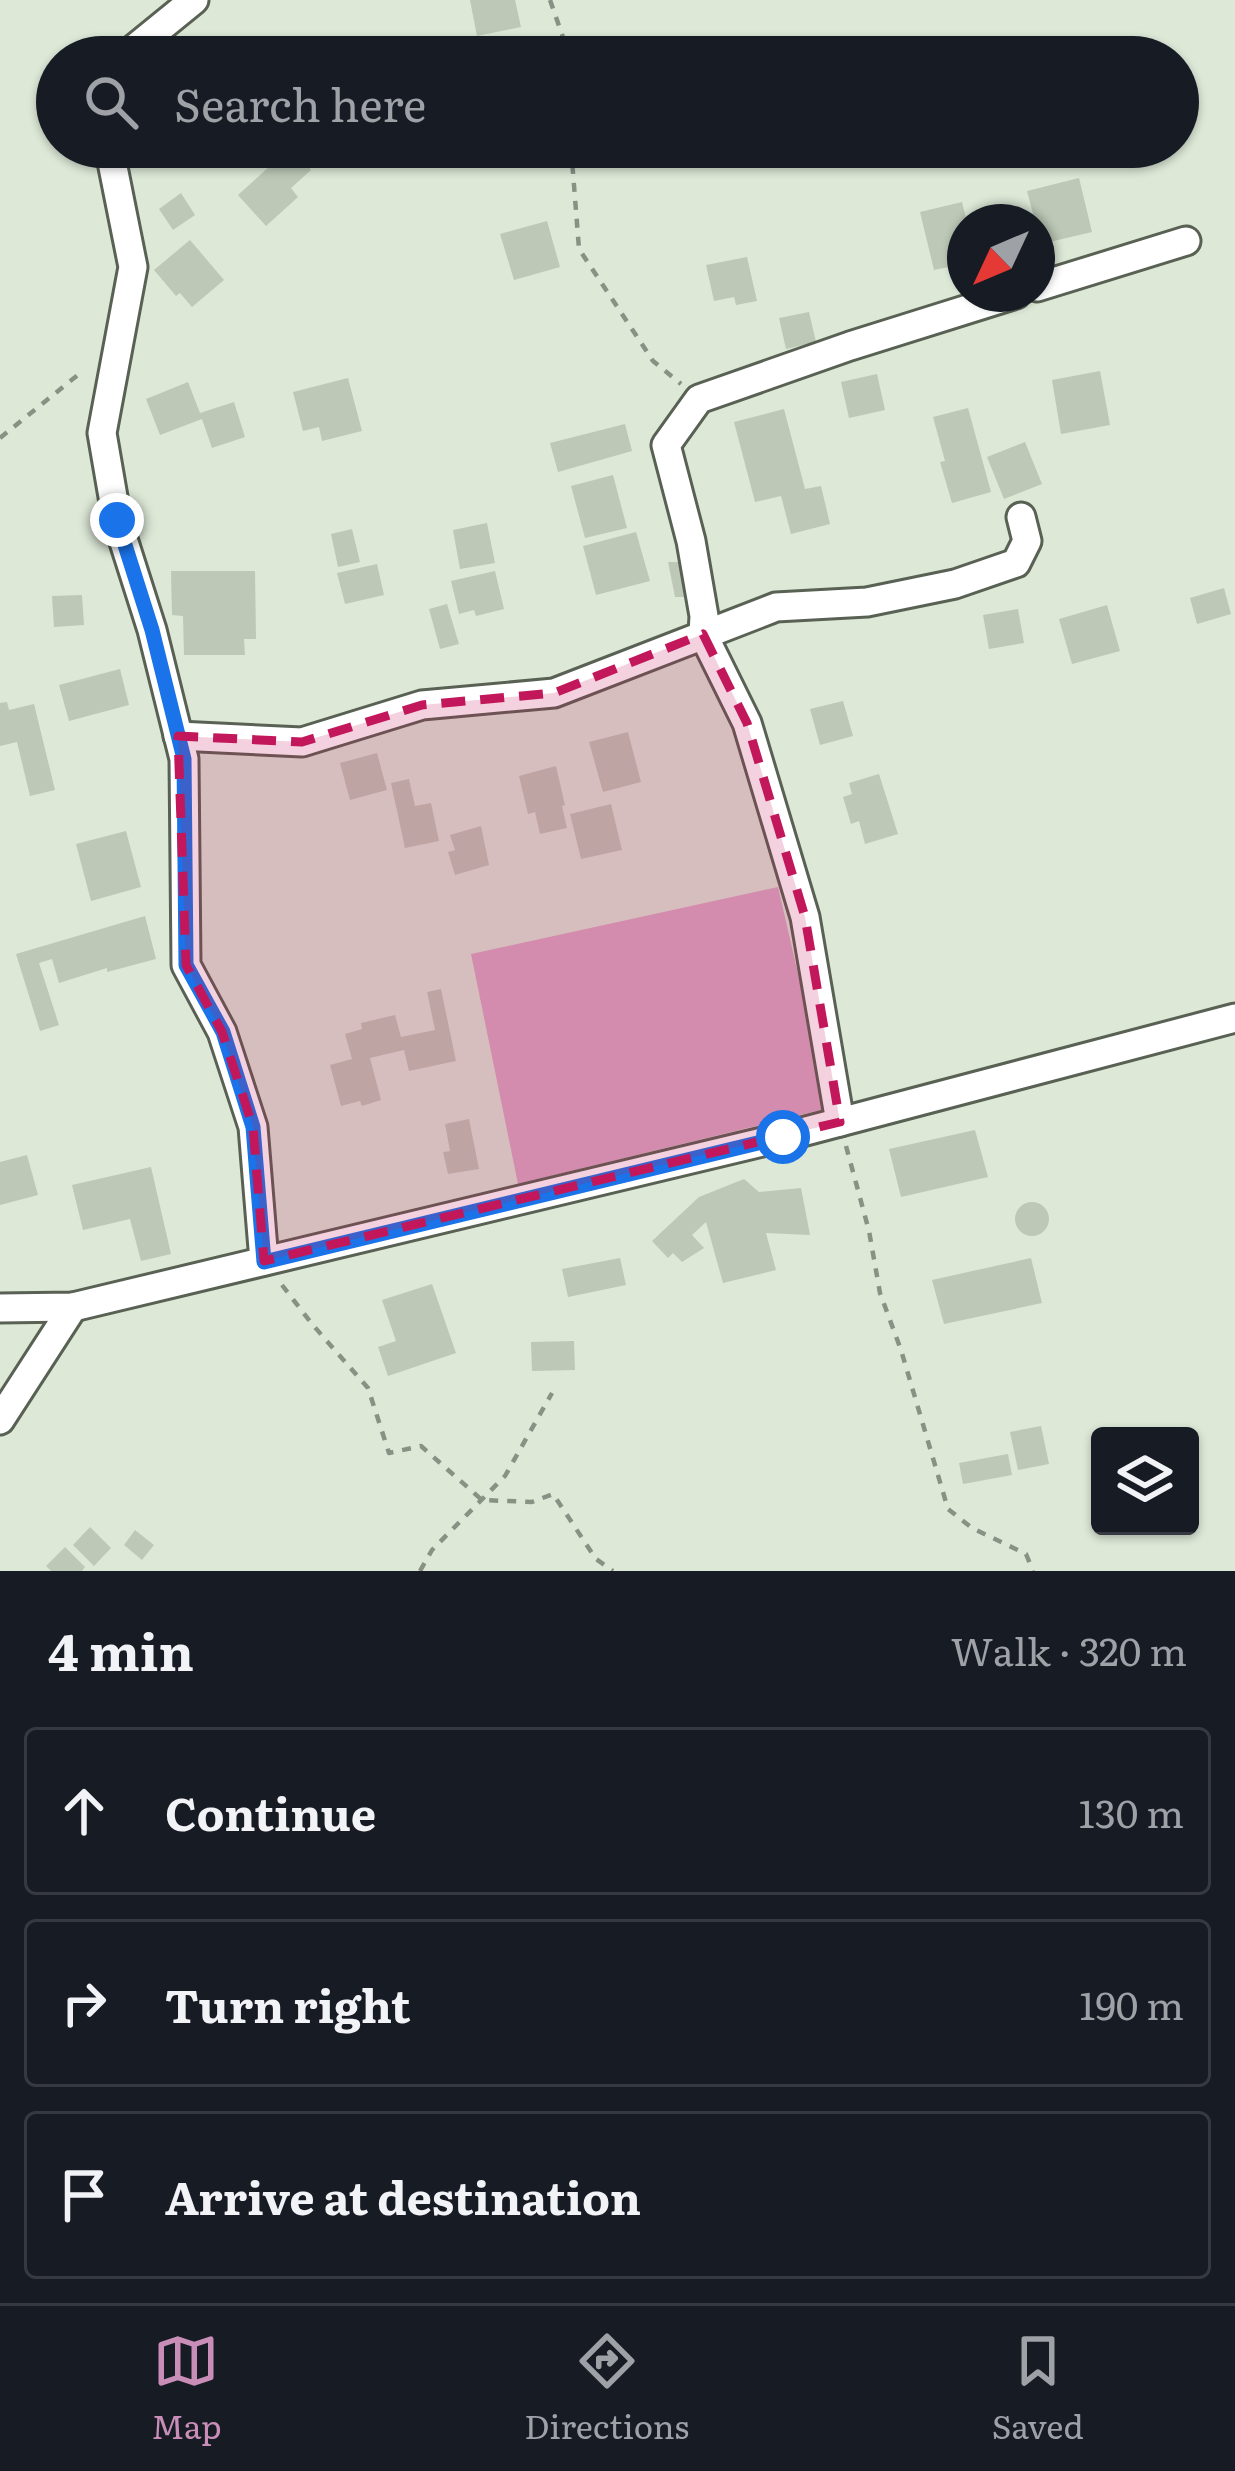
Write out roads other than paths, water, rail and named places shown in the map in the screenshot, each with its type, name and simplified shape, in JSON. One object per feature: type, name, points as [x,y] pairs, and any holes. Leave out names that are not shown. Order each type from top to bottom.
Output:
[{"type":"street","points":[[150,36],[194,0]]},
{"type":"street","points":[[114,168],[133,267],[102,434],[117,520],[152,630],[184,759],[186,965],[223,1032],[253,1127],[264,1262]]},
{"type":"street","points":[[1055,281],[1186,241]]},
{"type":"street","points":[[840,1122],[805,917],[747,724],[703,634],[691,541],[666,445],[699,399],[959,312]]},
{"type":"street","points":[[178,736],[302,742],[422,704],[554,693],[776,607],[867,602],[955,584],[1016,563],[1027,541],[1021,517]]},
{"type":"street","points":[[0,1308],[73,1307],[840,1122],[1235,1018]]},
{"type":"street","points":[[0,1420],[73,1307]]}]
